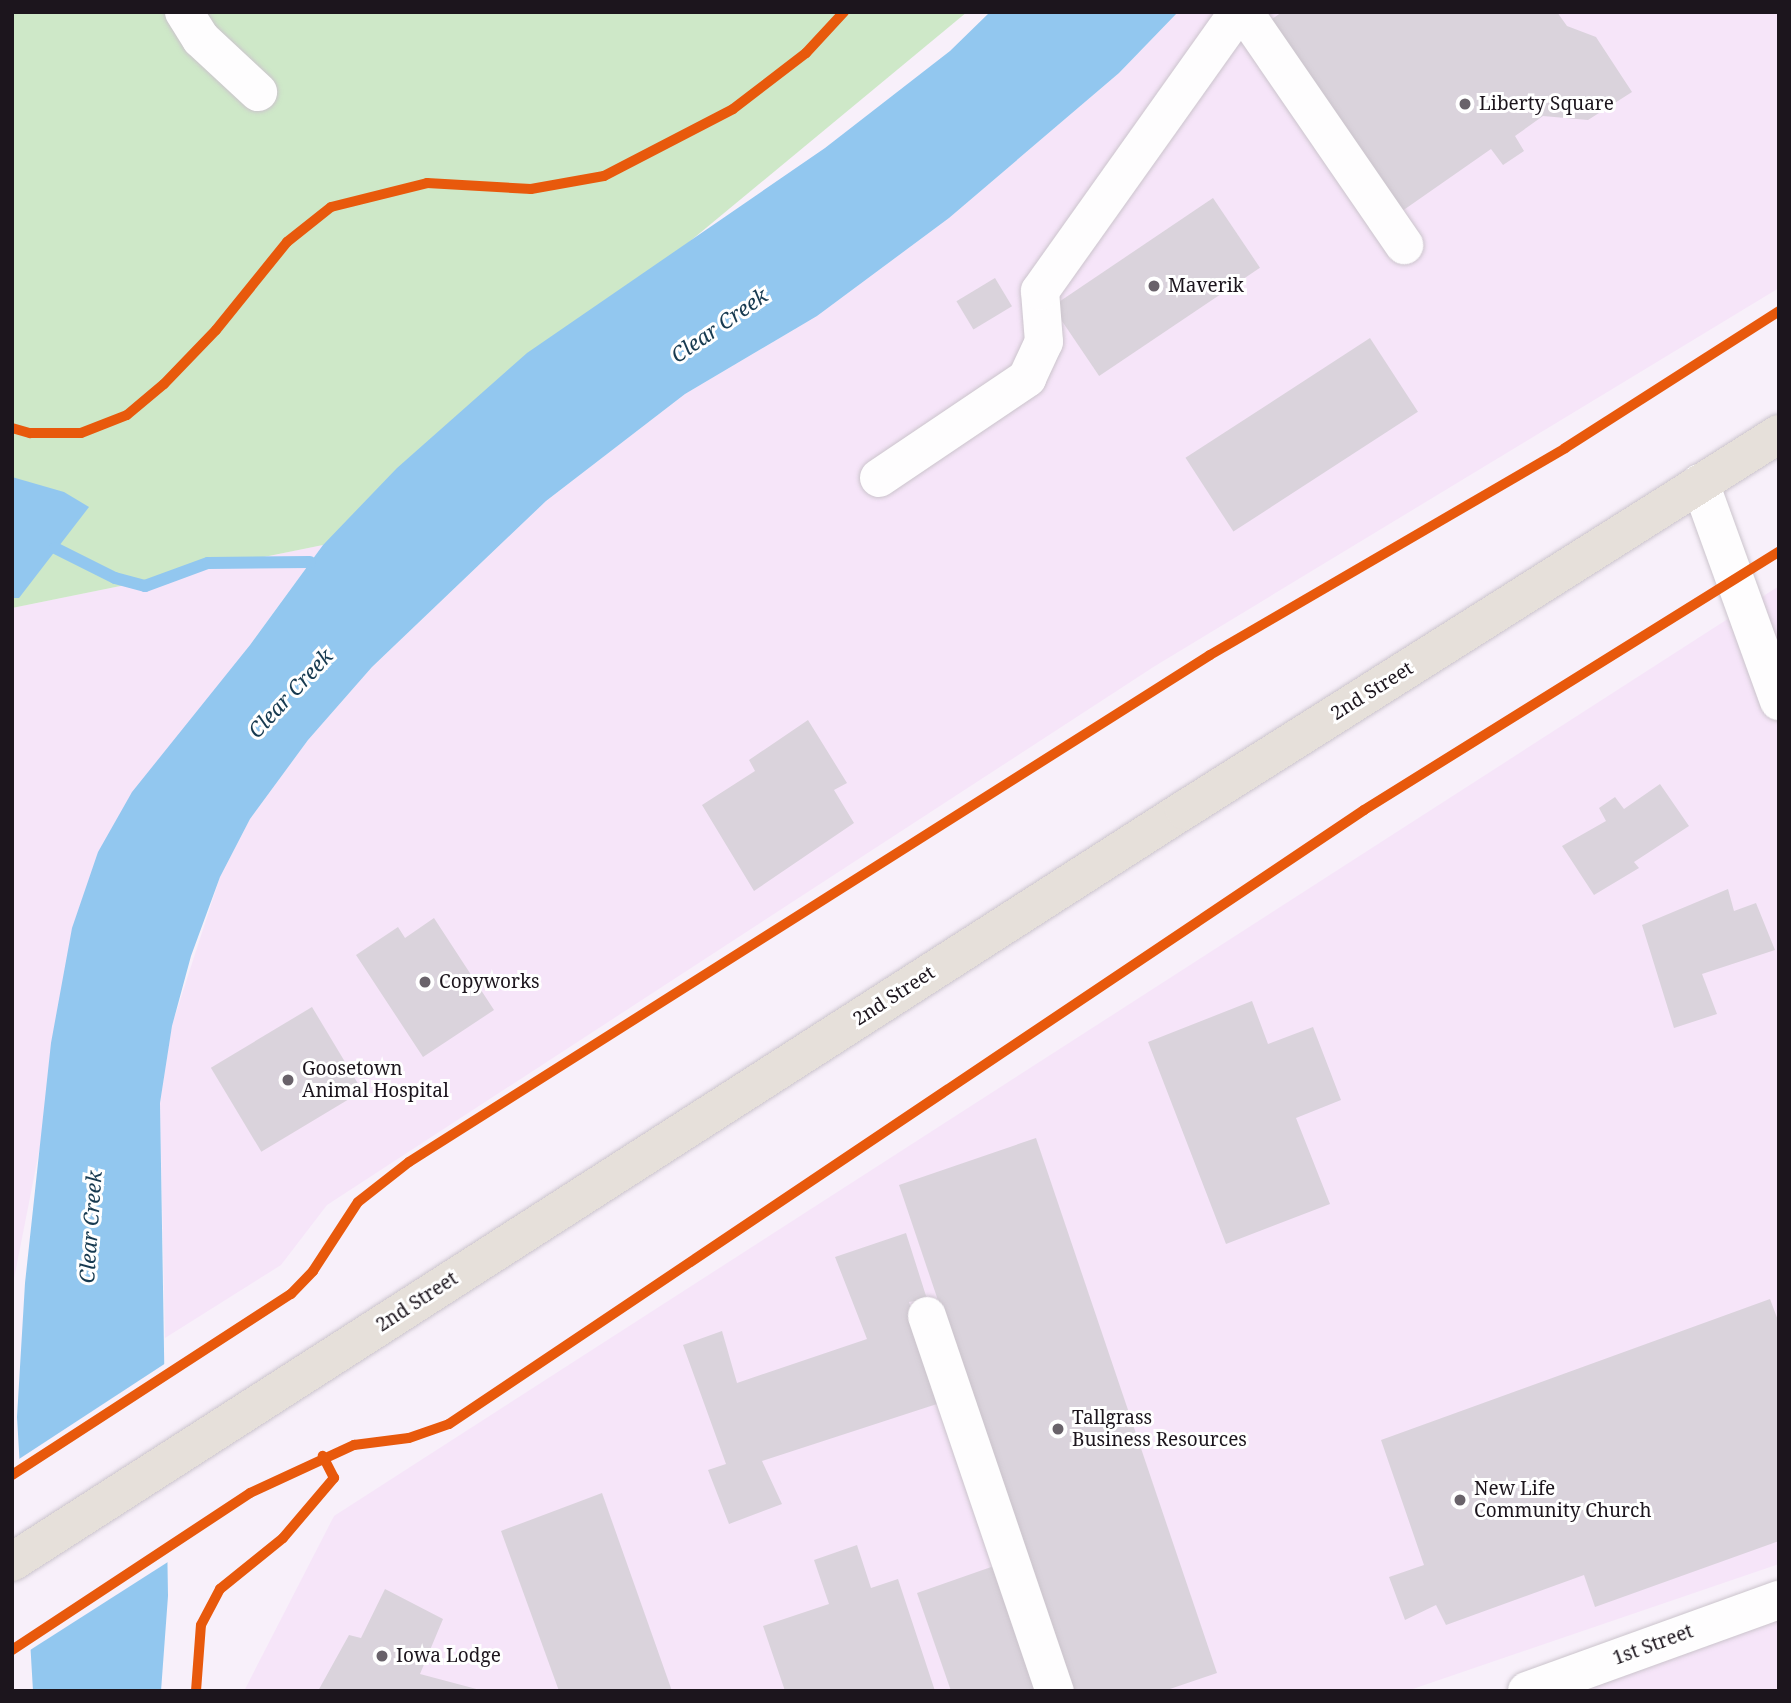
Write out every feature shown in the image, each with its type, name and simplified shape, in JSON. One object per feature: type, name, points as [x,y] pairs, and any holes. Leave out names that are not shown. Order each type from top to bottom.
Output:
[{"type":"main road","name":"2nd Street","points":[[12,1562],[1779,434]]},
{"type":"street","points":[[184,12],[201,39],[258,92]]},
{"type":"street","points":[[878,478],[1027,378],[1044,342],[1040,291],[1238,12]]},
{"type":"street","points":[[1244,12],[1404,244]]},
{"type":"street","points":[[1700,483],[1779,701]]},
{"type":"street","points":[[928,1316],[1055,1691]]},
{"type":"street","name":"1st Street","points":[[1527,1691],[1779,1600]]},
{"type":"shaded area","points":[[1178,12],[1779,12],[1779,288],[1155,666],[327,1205],[281,1265],[165,1338],[160,1103],[172,1025],[220,877],[250,819],[308,740],[372,667],[546,501],[685,394],[817,316],[949,218],[1119,73]]},
{"type":"shaded area","points":[[323,545],[98,852],[12,1289],[12,608]]},
{"type":"shaded area","points":[[1779,586],[1779,1564],[1407,1691],[244,1691],[334,1516]]},
{"type":"shaded area","points":[[1779,1619],[1779,1691],[1575,1691]]},
{"type":"green space","points":[[12,12],[967,12],[323,545],[12,608]]},
{"type":"water","name":"Clear Creek","points":[[990,12],[1178,12],[1119,73],[949,218],[817,316],[685,394],[546,501],[372,667],[308,740],[250,819],[220,877],[191,956],[172,1026],[160,1103],[168,1596],[161,1691],[33,1691],[17,1417],[25,1283],[51,1043],[72,928],[98,852],[132,792],[250,645],[323,545],[397,468],[527,353],[825,148],[950,51]]},
{"type":"water","points":[[12,477],[64,492],[89,507],[19,598],[12,598]]},
{"type":"pier","points":[[169,1361],[171,1560],[27,1652],[16,1461]]},
{"type":"building","name":"Liberty Square","points":[[1282,12],[1557,12],[1567,26],[1596,37],[1632,92],[1588,120],[1543,116],[1515,136],[1524,151],[1503,165],[1491,149],[1395,216],[1262,26]]},
{"type":"building","name":"Maverik","points":[[1213,198],[1260,268],[1099,376],[1052,306]]},
{"type":"building","points":[[995,278],[1012,306],[973,329],[956,301]]},
{"type":"building","points":[[1370,338],[1418,412],[1233,532],[1185,458]]},
{"type":"building","points":[[808,720],[847,783],[834,790],[854,823],[754,891],[702,805],[755,771],[749,760]]},
{"type":"building","points":[[1660,784],[1689,826],[1634,862],[1639,868],[1594,895],[1562,846],[1606,821],[1599,808],[1615,797],[1624,809]]},
{"type":"building","points":[[1728,889],[1734,911],[1756,903],[1775,950],[1702,974],[1717,1014],[1674,1028],[1642,925]]},
{"type":"building","name":"Copyworks","points":[[434,918],[494,1010],[423,1057],[356,955],[398,927],[405,938]]},
{"type":"building","points":[[1252,1001],[1268,1044],[1313,1027],[1341,1100],[1296,1118],[1330,1204],[1226,1244],[1148,1042]]},
{"type":"building","name":"Goosetown Animal Hospital","points":[[312,1007],[362,1091],[261,1152],[211,1068]]},
{"type":"building","name":"Tallgrass Business Resources","points":[[1036,1138],[1217,1673],[1164,1691],[1070,1691],[899,1185]]},
{"type":"building","points":[[906,1233],[927,1299],[909,1302],[940,1403],[762,1461],[782,1504],[729,1524],[708,1470],[726,1464],[683,1345],[722,1331],[737,1383],[867,1339],[835,1257]]},
{"type":"building","points":[[1770,1299],[1779,1323],[1779,1541],[1595,1607],[1584,1575],[1446,1625],[1436,1605],[1405,1620],[1389,1577],[1424,1565],[1381,1440]]},
{"type":"building","points":[[602,1493],[672,1691],[559,1691],[501,1531]]},
{"type":"building","points":[[857,1545],[871,1588],[898,1579],[935,1691],[785,1691],[763,1626],[829,1604],[814,1560]]},
{"type":"building","points":[[994,1566],[1037,1691],[951,1691],[917,1593]]},
{"type":"building","name":"Iowa Lodge","points":[[385,1589],[443,1619],[420,1674],[484,1691],[318,1691],[349,1635],[361,1638]]},
{"type":"waterway","points":[[55,548],[115,578],[145,586],[208,563],[310,562]]},
{"type":"cycle path","points":[[12,428],[30,433],[81,433],[127,415],[164,384],[216,330],[287,242],[331,207],[427,183],[531,189],[604,176],[733,109],[806,53],[844,12]]},
{"type":"cycle path","points":[[12,1475],[291,1294],[313,1271],[358,1202],[409,1162],[1210,655],[1565,448],[1779,311]]},
{"type":"cycle path","points":[[12,1650],[250,1493],[354,1445],[409,1438],[449,1424],[1364,810],[1779,552]]},
{"type":"cycle path","points":[[196,1691],[201,1625],[220,1589],[283,1538],[334,1478],[323,1456]]},
{"type":"place","name":"Liberty Square","points":[[1465,104]]},
{"type":"place","name":"Maverik","points":[[1154,286]]},
{"type":"place","name":"Copyworks","points":[[425,982]]},
{"type":"place","name":"Goosetown Animal Hospital","points":[[288,1080]]},
{"type":"place","name":"Tallgrass Business Resources","points":[[1058,1429]]},
{"type":"place","name":"New Life Community Church","points":[[1460,1500]]},
{"type":"place","name":"Iowa Lodge","points":[[382,1656]]}]
